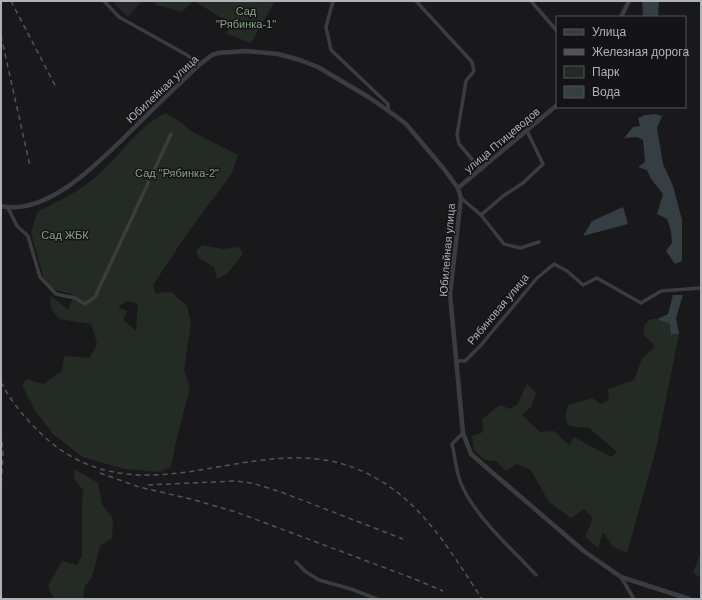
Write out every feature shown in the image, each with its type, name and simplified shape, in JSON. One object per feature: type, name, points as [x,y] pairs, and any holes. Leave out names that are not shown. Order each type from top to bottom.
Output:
[{"type":"street","points":[[104,1],[119,16],[188,55],[199,65]]},
{"type":"street","points":[[333,1],[326,27],[331,50],[388,104],[388,110]]},
{"type":"street","points":[[416,1],[472,62],[474,71],[466,81],[457,135],[459,144],[481,170]]},
{"type":"street","points":[[531,1],[556,30]]},
{"type":"street","points":[[622,16],[629,1]]},
{"type":"street","name":"Юбилейная улица","points":[[1,206],[8,208],[21,208],[44,200],[82,176],[199,65],[212,55],[226,52],[245,51],[278,54],[318,67],[370,98],[406,124],[458,188],[460,198],[450,294],[463,433],[471,454],[585,552],[621,577],[689,599]]},
{"type":"street","name":"улица Птицеводов","points":[[458,188],[556,105]]},
{"type":"street","points":[[481,215],[503,196],[523,183],[543,164],[527,131]]},
{"type":"street","points":[[8,208],[16,226],[28,236],[40,277],[56,294],[75,298],[85,304],[95,298],[172,134]]},
{"type":"street","points":[[460,198],[481,215],[504,244],[520,248],[539,242]]},
{"type":"street","name":"Рябиновая улица","points":[[457,361],[464,361],[481,345],[537,278],[554,264],[567,271],[583,285],[598,278],[641,304],[661,291],[701,288]]},
{"type":"street","points":[[463,433],[452,444],[460,480],[469,499],[481,516],[536,575]]},
{"type":"street","points":[[296,562],[306,572],[319,580],[377,599]]},
{"type":"street","points":[[621,577],[634,599]]},
{"type":"shaded area","points":[[117,1],[142,1],[128,17],[114,4]]},
{"type":"green space","name":"Сад \"Рябинка-1\"","points":[[156,1],[193,1],[182,12],[154,4]]},
{"type":"green space","name":"Сад \"Рябинка-1\"","points":[[194,1],[275,1],[251,43],[227,34],[230,23]]},
{"type":"green space","points":[[166,113],[182,123],[191,131],[238,155],[232,173],[184,238],[153,285],[155,293],[171,292],[187,306],[191,323],[184,370],[190,388],[176,441],[171,467],[160,472],[124,469],[83,457],[54,435],[34,409],[22,385],[27,379],[43,384],[62,371],[64,356],[90,358],[97,343],[91,324],[59,319],[51,308],[50,295],[68,310],[74,295],[55,290],[44,279],[31,233],[37,212],[69,196],[91,181],[138,133]],"holes":[[[127,301],[138,304],[136,331],[123,320],[127,311],[118,307]]]},
{"type":"green space","points":[[202,245],[223,249],[239,247],[243,254],[227,274],[217,279],[214,267],[198,257],[196,251]]},
{"type":"green space","points":[[651,319],[657,319],[671,324],[671,335],[679,334],[656,449],[627,553],[613,547],[603,532],[598,548],[585,537],[593,518],[584,509],[571,518],[549,502],[530,469],[517,464],[506,471],[496,461],[485,460],[474,450],[472,436],[483,432],[482,419],[500,405],[510,409],[517,405],[527,384],[536,393],[531,407],[522,415],[540,432],[554,431],[569,445],[574,437],[611,457],[617,452],[589,428],[569,426],[565,417],[568,405],[592,398],[600,404],[609,400],[608,389],[634,380],[642,359],[655,346],[644,335],[644,325]]},
{"type":"green space","points":[[75,469],[98,483],[102,504],[113,519],[112,538],[100,546],[92,577],[85,586],[83,599],[54,599],[48,586],[62,561],[77,565],[82,556],[83,490],[74,478]]},
{"type":"green space","points":[[701,554],[700,577],[693,573]]},
{"type":"water","points":[[642,1],[659,1],[658,16],[642,16]]},
{"type":"water","points":[[655,114],[662,116],[657,128],[663,164],[673,186],[682,220],[682,261],[675,264],[666,251],[672,243],[671,231],[667,219],[657,214],[663,194],[651,179],[647,170],[638,167],[645,162],[643,140],[637,137],[624,138],[633,127],[640,126],[638,118],[645,115]]},
{"type":"water","points":[[623,207],[628,224],[583,236],[592,221]]},
{"type":"water","points":[[673,295],[683,295],[676,318],[679,334],[671,335],[670,324],[657,319],[668,314]]},
{"type":"railway","points":[[11,1],[57,89]]},
{"type":"railway","points":[[1,36],[30,166]]},
{"type":"railway","points":[[1,382],[10,398],[22,413],[48,440],[85,463],[123,474],[162,475],[279,458],[318,459],[357,469],[397,492],[414,507],[443,541],[482,599]]},
{"type":"railway","points":[[1,433],[3,453],[1,487]]},
{"type":"railway","points":[[100,473],[139,487],[191,499],[236,512],[443,591]]},
{"type":"railway","points":[[148,485],[235,481],[252,483],[281,492],[403,539]]},
{"type":"park label","name":"Сад \"Рябинка-2\"","points":[[177,173]]},
{"type":"park label","name":"Сад ЖБК","points":[[65,235]]}]
